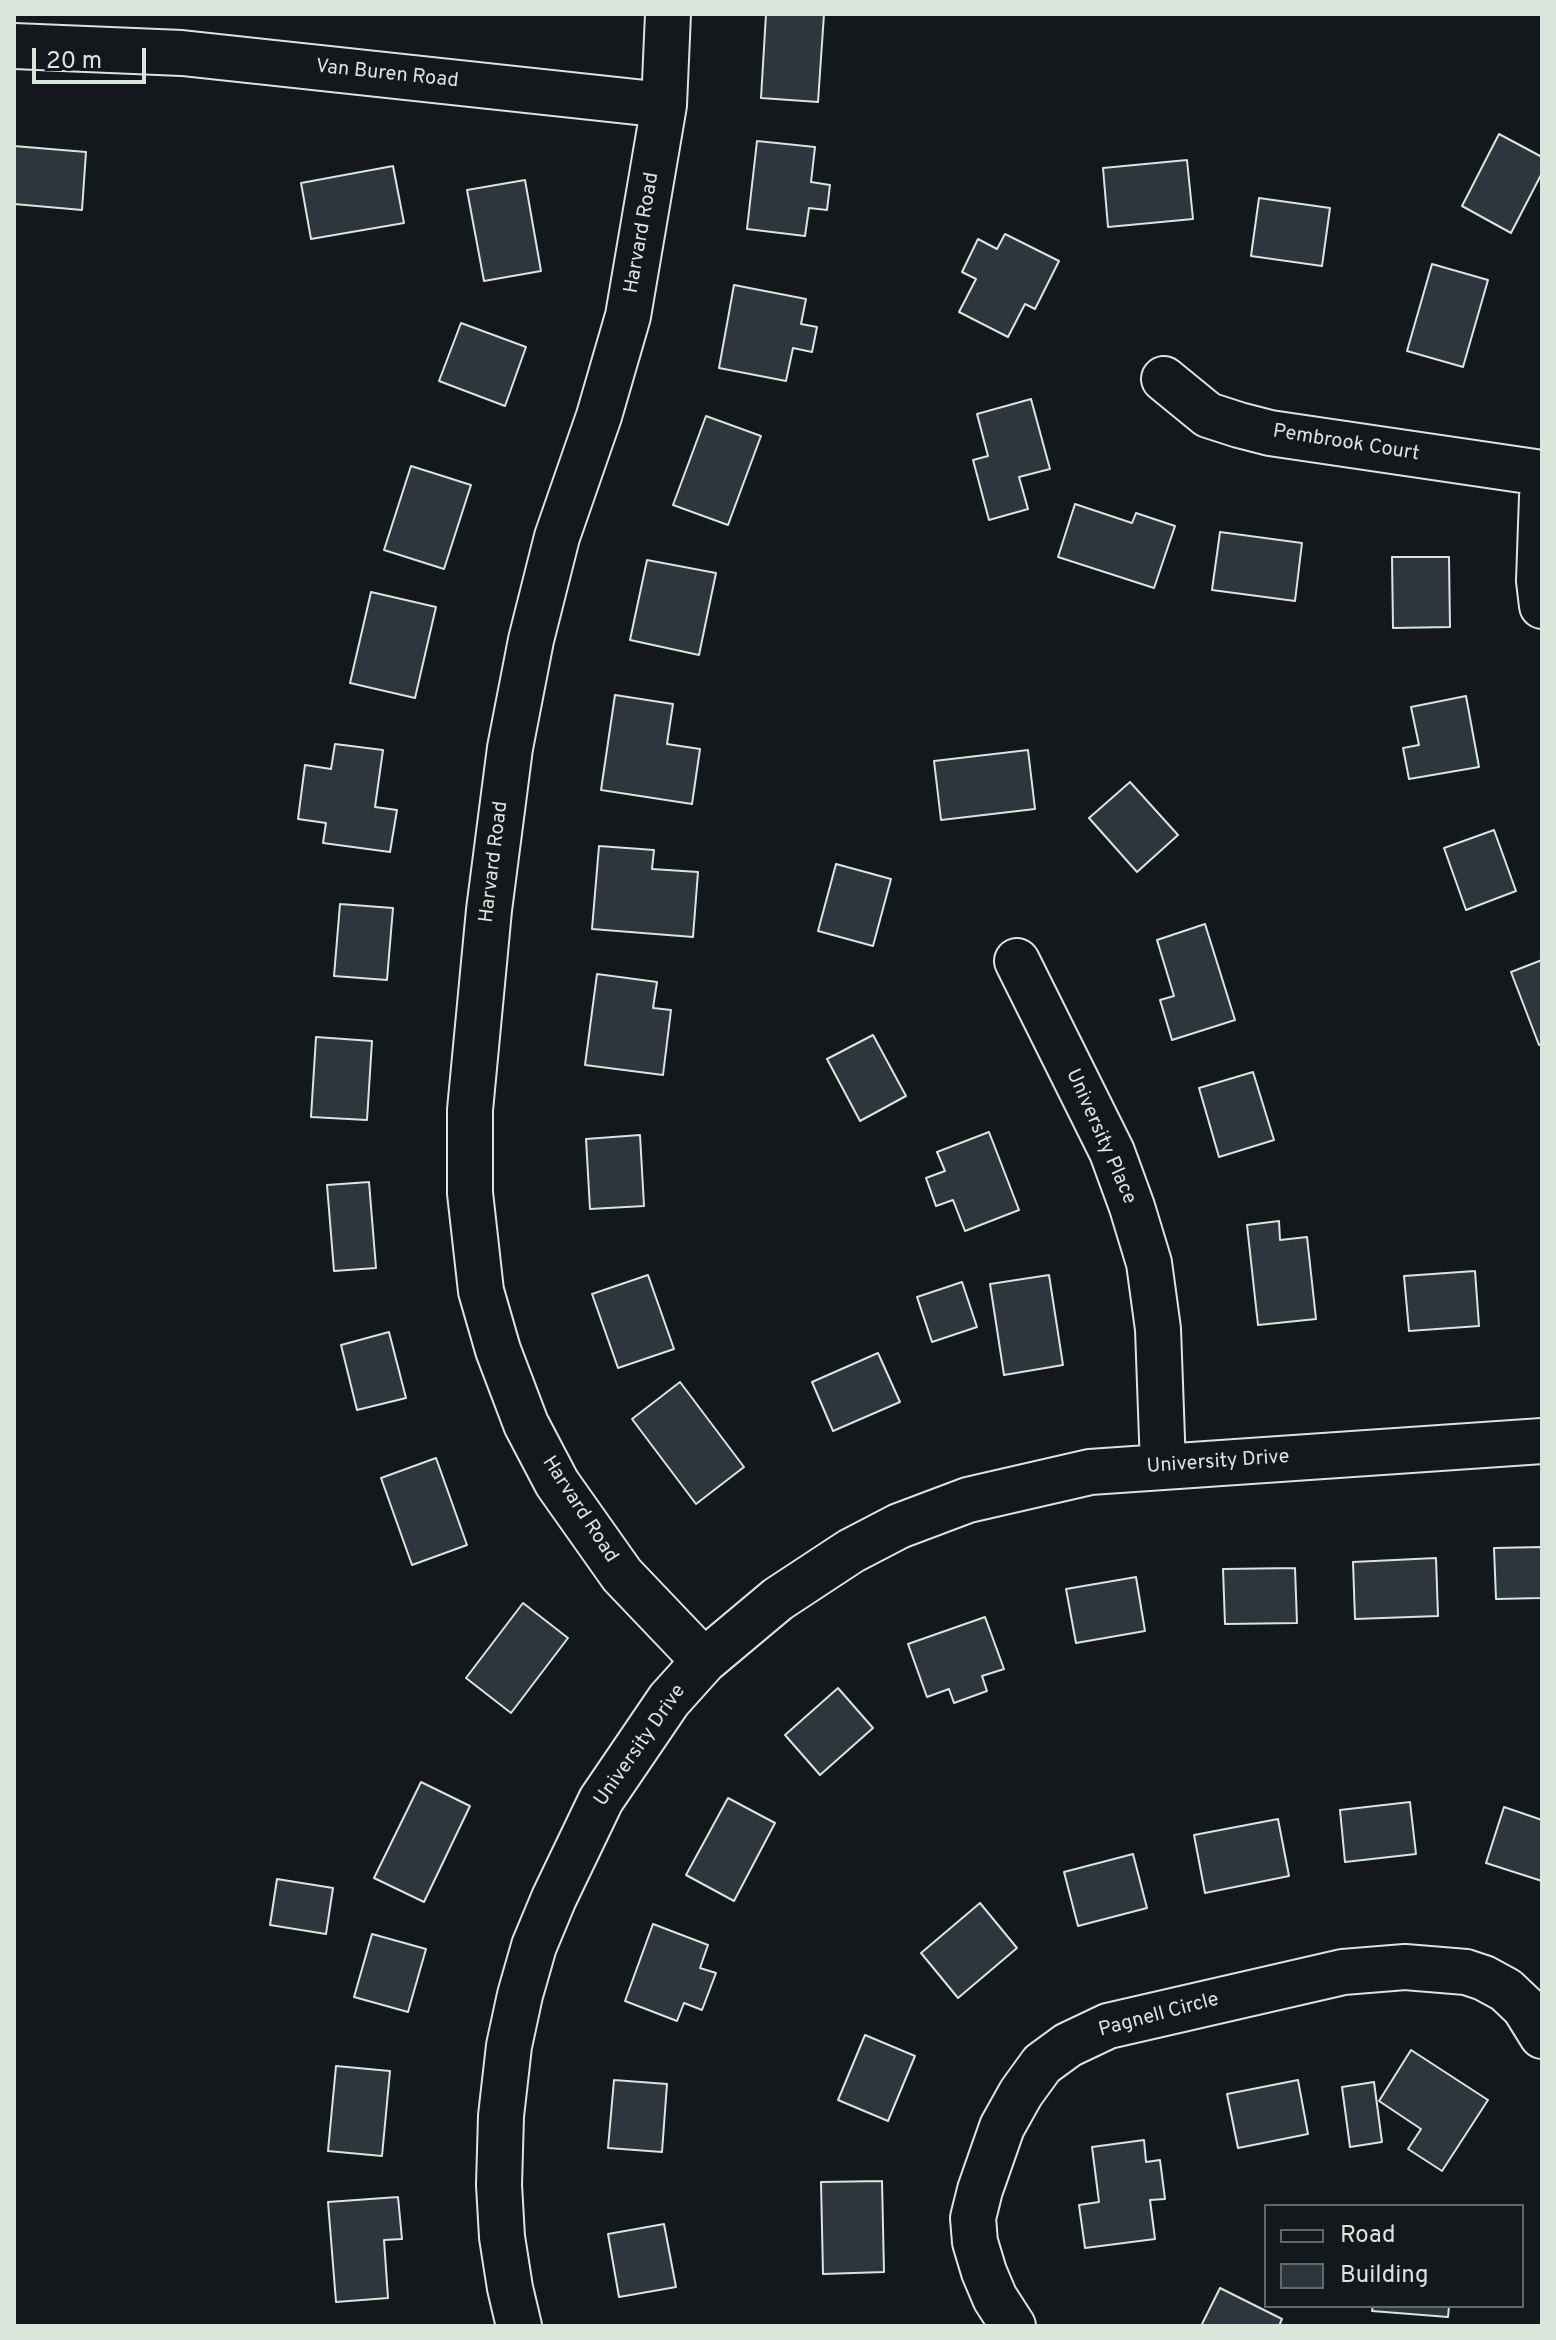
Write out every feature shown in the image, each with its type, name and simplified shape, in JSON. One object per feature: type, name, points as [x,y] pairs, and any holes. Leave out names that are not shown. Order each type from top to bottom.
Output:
[{"type":"street","name":"Harvard Road","points":[[668,14],[664,105],[628,316],[599,416],[557,537],[531,640],[510,748],[489,910],[470,1110],[470,1193],[481,1291],[498,1350],[526,1424],[557,1483],[622,1575],[704,1661]]},
{"type":"street","name":"Van Buren Road","points":[[14,46],[182,53],[664,105]]},
{"type":"street","name":"Pembrook Court","points":[[1164,379],[1208,415],[1270,433],[1542,473]]},
{"type":"street","points":[[1542,496],[1539,523],[1542,606]]},
{"type":"street","name":"University Place","points":[[1017,961],[1112,1152],[1145,1249],[1158,1329],[1163,1466]]},
{"type":"street","name":"University Drive","points":[[519,2326],[502,2237],[499,2185],[501,2116],[509,2046],[520,1995],[534,1946],[601,1800],[669,1700],[704,1661],[778,1599],[851,1551],[899,1526],[968,1500],[1020,1486],[1090,1472],[1542,1441]]},
{"type":"street","name":"Pagnell Circle","points":[[1013,2326],[995,2298],[984,2272],[975,2242],[973,2218],[1002,2127],[1042,2064],[1068,2045],[1108,2026],[1166,2012],[1343,1972],[1405,1967],[1466,1972],[1484,1978],[1506,1990],[1524,2007],[1542,2036]]},
{"type":"building","points":[[766,14],[824,14],[818,102],[761,98]]},
{"type":"building","points":[[1499,134],[1542,157],[1542,173],[1511,233],[1462,206]]},
{"type":"building","points":[[757,141],[815,147],[811,182],[830,185],[827,210],[809,208],[805,236],[747,229]]},
{"type":"building","points":[[14,146],[86,152],[82,210],[14,204]]},
{"type":"building","points":[[1187,160],[1193,219],[1108,227],[1103,168]]},
{"type":"building","points":[[393,166],[404,223],[311,239],[301,183]]},
{"type":"building","points":[[525,180],[541,271],[484,281],[467,190]]},
{"type":"building","points":[[1259,198],[1330,208],[1322,266],[1251,256]]},
{"type":"building","points":[[1005,234],[1059,261],[1035,309],[1025,304],[1008,337],[959,312],[976,279],[962,272],[978,239],[997,249]]},
{"type":"building","points":[[1432,264],[1488,280],[1463,367],[1407,351]]},
{"type":"building","points":[[734,285],[806,299],[801,324],[817,327],[812,352],[793,348],[786,381],[719,368]]},
{"type":"building","points":[[461,323],[526,347],[505,406],[439,381]]},
{"type":"building","points":[[1031,399],[1050,469],[1019,477],[1028,509],[989,520],[973,460],[988,456],[977,414]]},
{"type":"building","points":[[706,416],[761,436],[728,525],[673,505]]},
{"type":"building","points":[[411,466],[471,485],[444,569],[384,550]]},
{"type":"building","points":[[1075,504],[1132,523],[1136,513],[1175,526],[1154,588],[1058,557]]},
{"type":"building","points":[[1220,532],[1302,543],[1295,601],[1212,590]]},
{"type":"building","points":[[1392,557],[1449,557],[1450,627],[1393,628]]},
{"type":"building","points":[[647,560],[716,573],[699,655],[630,640]]},
{"type":"building","points":[[371,592],[436,607],[415,698],[350,683]]},
{"type":"building","points":[[615,695],[673,704],[667,744],[700,749],[692,804],[601,790]]},
{"type":"building","points":[[1466,696],[1479,767],[1409,779],[1403,748],[1419,745],[1411,707]]},
{"type":"building","points":[[335,744],[383,750],[375,807],[397,810],[390,852],[323,843],[326,823],[298,819],[305,765],[331,769]]},
{"type":"building","points":[[1028,750],[1035,809],[941,820],[934,761]]},
{"type":"building","points":[[1130,782],[1178,835],[1137,872],[1089,818]]},
{"type":"building","points":[[1494,830],[1516,891],[1466,910],[1444,848]]},
{"type":"building","points":[[599,846],[654,850],[652,869],[698,872],[693,937],[592,929]]},
{"type":"building","points":[[836,864],[891,879],[873,946],[818,931]]},
{"type":"building","points":[[340,904],[393,908],[387,980],[334,976]]},
{"type":"building","points":[[1205,924],[1235,1020],[1172,1040],[1160,1000],[1174,996],[1157,940]]},
{"type":"building","points":[[1542,960],[1542,1044],[1539,1045],[1511,972]]},
{"type":"building","points":[[597,974],[657,982],[653,1008],[671,1010],[663,1075],[585,1065]]},
{"type":"building","points":[[873,1035],[906,1096],[860,1121],[827,1059]]},
{"type":"building","points":[[316,1037],[372,1041],[367,1120],[311,1117]]},
{"type":"building","points":[[1253,1072],[1274,1140],[1219,1157],[1199,1088]]},
{"type":"building","points":[[989,1132],[1019,1210],[965,1231],[953,1200],[936,1206],[926,1178],[945,1171],[937,1152]]},
{"type":"building","points":[[640,1135],[644,1206],[590,1209],[586,1139]]},
{"type":"building","points":[[369,1182],[376,1268],[334,1271],[327,1185]]},
{"type":"building","points":[[1279,1221],[1280,1240],[1307,1237],[1316,1319],[1258,1325],[1247,1225]]},
{"type":"building","points":[[1475,1271],[1479,1326],[1409,1331],[1404,1276]]},
{"type":"building","points":[[648,1275],[674,1349],[618,1368],[592,1294]]},
{"type":"building","points":[[1049,1275],[1063,1365],[1004,1375],[990,1284]]},
{"type":"building","points":[[962,1282],[977,1327],[932,1342],[917,1297]]},
{"type":"building","points":[[389,1332],[406,1398],[357,1410],[341,1345]]},
{"type":"building","points":[[878,1353],[900,1402],[833,1431],[812,1382]]},
{"type":"building","points":[[680,1382],[744,1467],[696,1504],[632,1419]]},
{"type":"building","points":[[436,1458],[467,1545],[412,1565],[381,1478]]},
{"type":"building","points":[[1542,1547],[1542,1598],[1496,1599],[1494,1548]]},
{"type":"building","points":[[1436,1558],[1438,1616],[1355,1619],[1353,1562]]},
{"type":"building","points":[[1295,1568],[1297,1623],[1225,1624],[1223,1569]]},
{"type":"building","points":[[1136,1577],[1145,1631],[1076,1643],[1066,1589]]},
{"type":"building","points":[[523,1603],[568,1638],[511,1713],[466,1678]]},
{"type":"building","points":[[985,1617],[1004,1669],[982,1676],[987,1691],[954,1703],[949,1689],[927,1697],[908,1644]]},
{"type":"building","points":[[838,1688],[873,1728],[820,1775],[785,1735]]},
{"type":"building","points":[[421,1782],[470,1806],[424,1902],[374,1878]]},
{"type":"building","points":[[728,1798],[775,1823],[734,1901],[686,1875]]},
{"type":"building","points":[[1410,1802],[1416,1854],[1345,1862],[1340,1810]]},
{"type":"building","points":[[1504,1807],[1542,1820],[1542,1881],[1486,1863]]},
{"type":"building","points":[[1278,1819],[1289,1876],[1205,1893],[1194,1835]]},
{"type":"building","points":[[1133,1854],[1147,1908],[1078,1926],[1064,1872]]},
{"type":"building","points":[[277,1879],[333,1888],[326,1934],[270,1925]]},
{"type":"building","points":[[980,1903],[1017,1948],[958,1998],[921,1953]]},
{"type":"building","points":[[653,1924],[708,1945],[700,1968],[716,1973],[702,2010],[684,2003],[677,2021],[625,2001]]},
{"type":"building","points":[[372,1934],[426,1949],[408,2012],[354,1997]]},
{"type":"building","points":[[865,2035],[915,2056],[888,2121],[838,2100]]},
{"type":"building","points":[[1411,2050],[1488,2100],[1442,2171],[1408,2149],[1421,2129],[1379,2101]]},
{"type":"building","points":[[336,2066],[390,2071],[382,2156],[328,2151]]},
{"type":"building","points":[[614,2080],[667,2084],[662,2152],[608,2148]]},
{"type":"building","points":[[1298,2080],[1308,2134],[1238,2148],[1227,2094]]},
{"type":"building","points":[[1374,2082],[1382,2142],[1350,2147],[1342,2087]]},
{"type":"building","points":[[1144,2140],[1146,2162],[1160,2160],[1165,2199],[1150,2200],[1155,2239],[1085,2248],[1079,2205],[1099,2202],[1092,2147]]},
{"type":"building","points":[[882,2181],[884,2272],[823,2274],[821,2182]]},
{"type":"building","points":[[398,2197],[402,2239],[384,2240],[388,2298],[336,2302],[328,2202]]},
{"type":"building","points":[[664,2224],[676,2287],[619,2297],[608,2234]]},
{"type":"building","points":[[1220,2288],[1282,2319],[1279,2326],[1201,2326]]},
{"type":"building","points":[[1373,2308],[1449,2308],[1448,2317],[1372,2311]]}]
